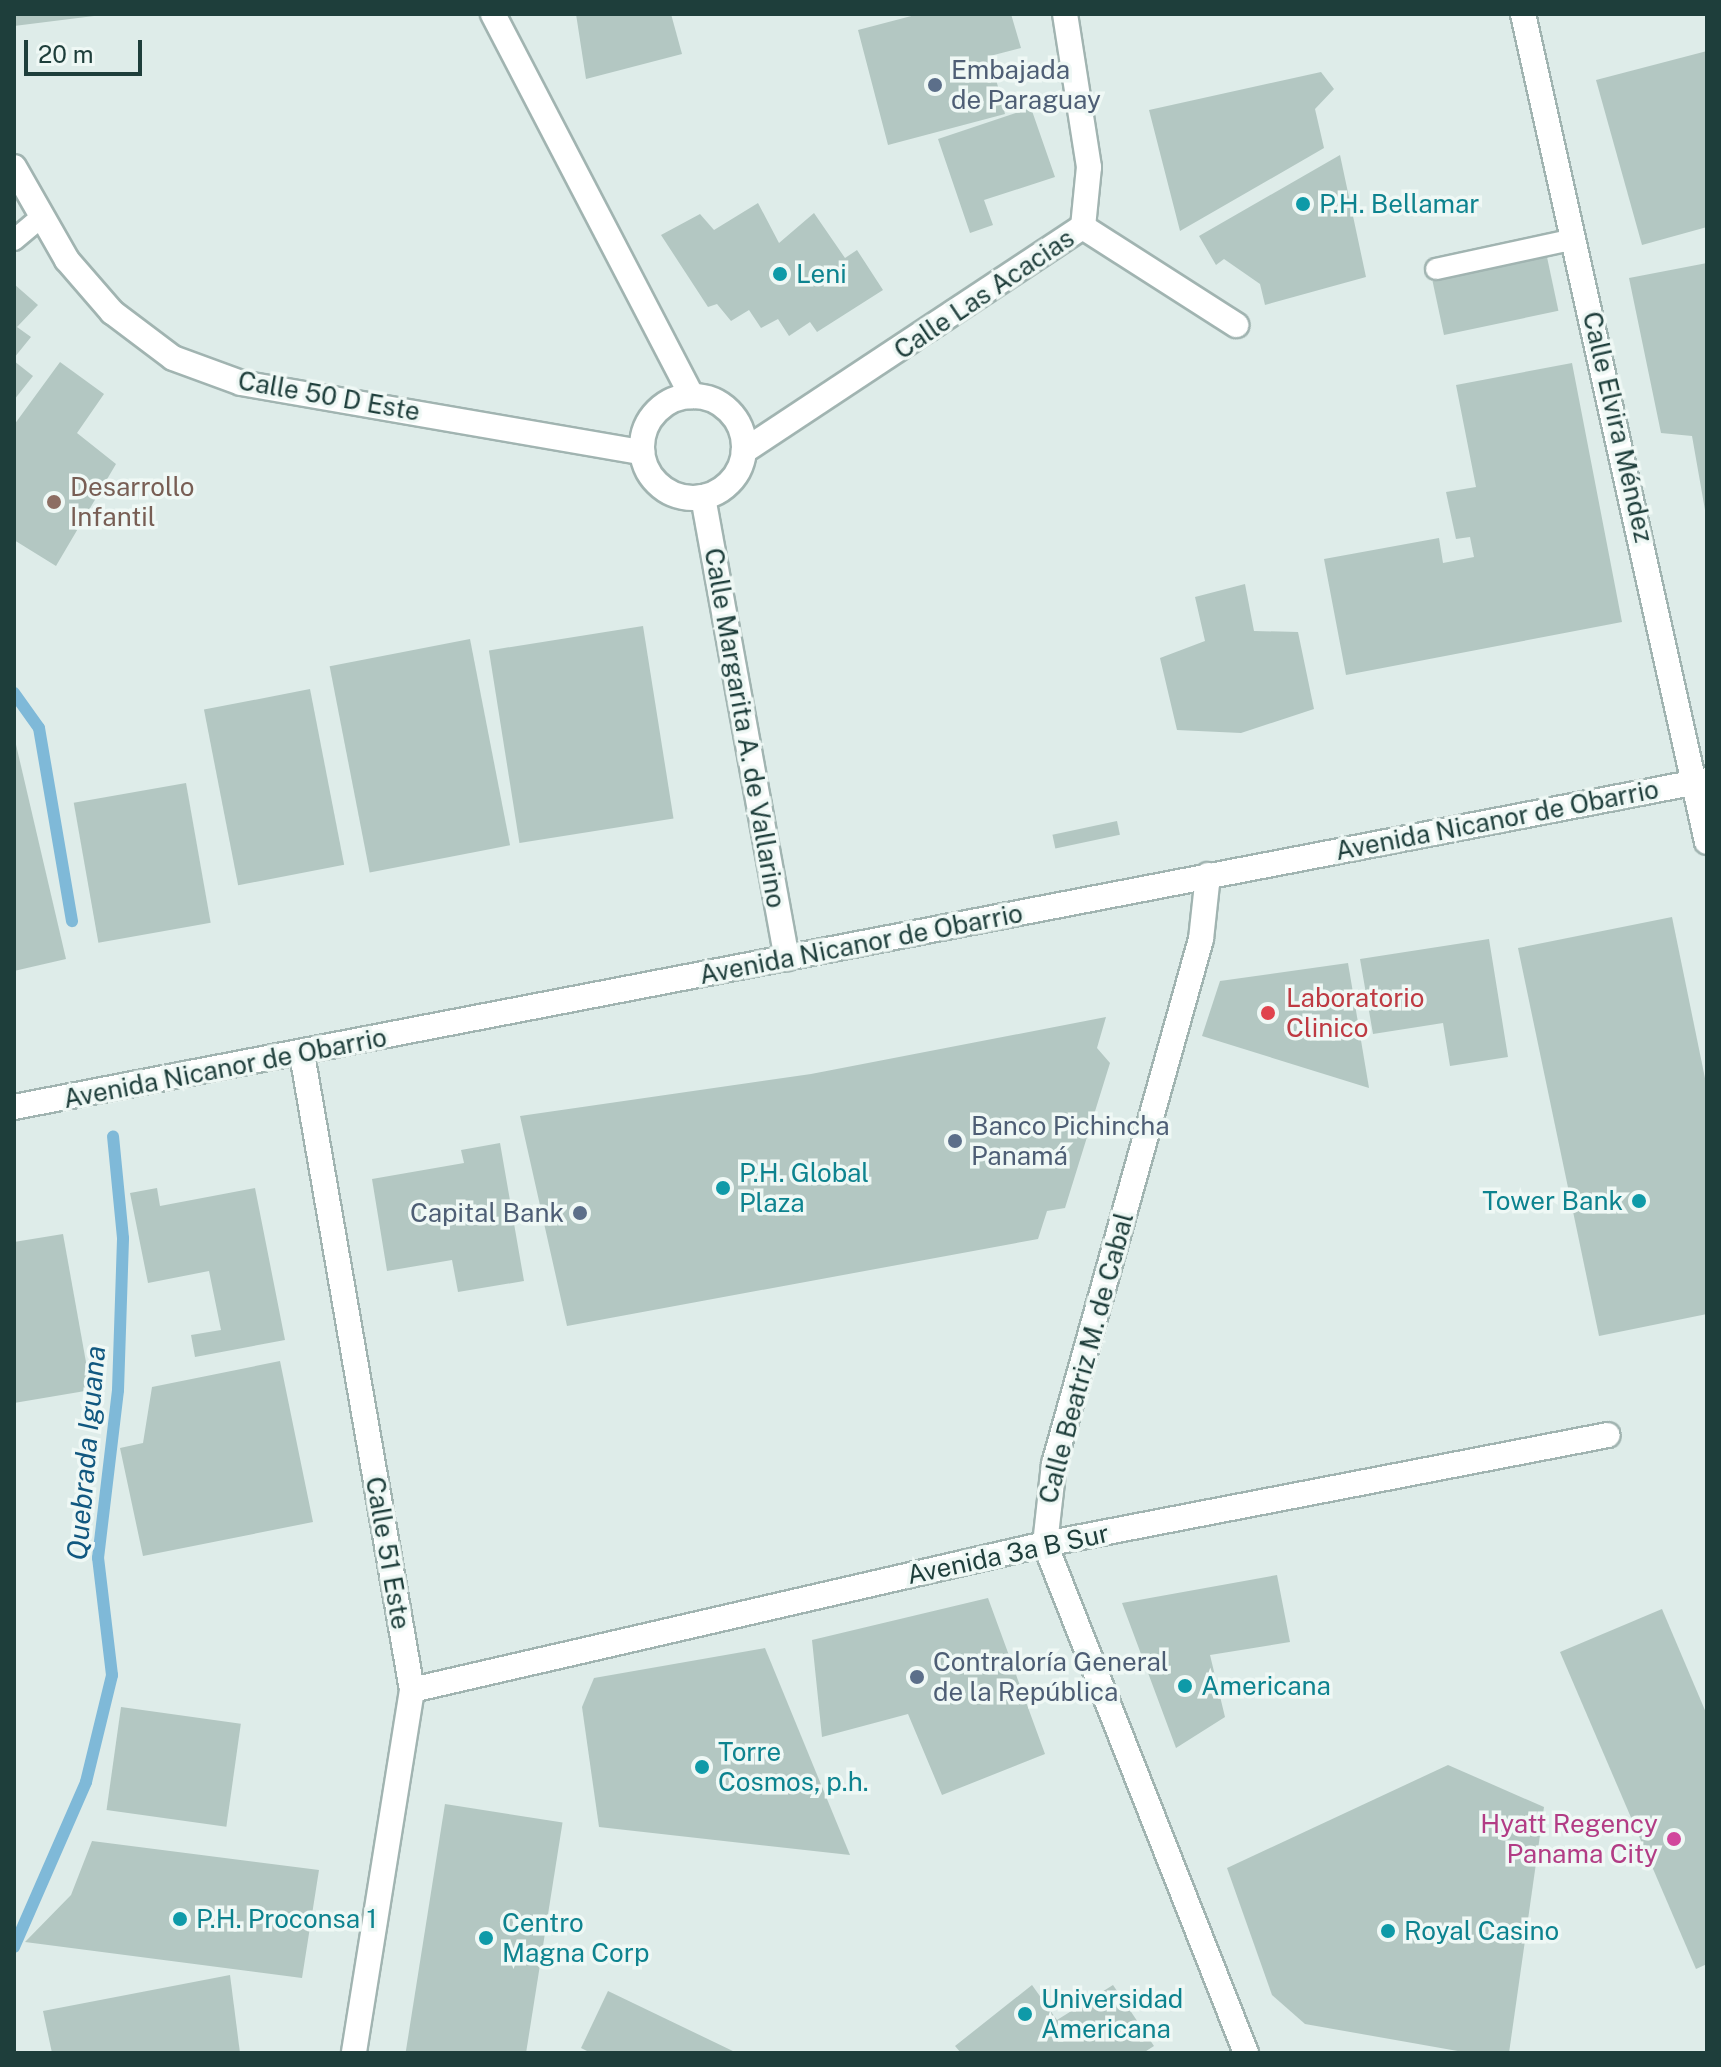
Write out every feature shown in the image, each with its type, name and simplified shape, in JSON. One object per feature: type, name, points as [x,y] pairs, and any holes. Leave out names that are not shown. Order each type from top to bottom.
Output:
[{"type":"street","points":[[493,14],[692,396],[736,419],[744,451],[731,481],[703,497],[669,493],[642,452],[649,419],[692,396]]},
{"type":"street","name":"Calle Las Acacias","points":[[744,451],[1083,227],[1089,167],[1065,14]]},
{"type":"street","name":"Calle Elvira Méndez","points":[[1523,14],[1703,781],[1707,842]]},
{"type":"street","name":"Calle 50 D Este","points":[[14,167],[41,217],[112,312],[173,358],[241,383],[642,452]]},
{"type":"street","points":[[1083,227],[1236,325]]},
{"type":"street","name":"Calle Margarita A. de Vallarino","points":[[703,497],[787,958]]},
{"type":"street","name":"Avenida Nicanor de Obarrio","points":[[14,1107],[302,1054],[1208,875],[1703,781]]},
{"type":"street","name":"Calle Beatriz M. de Cabal","points":[[1208,875],[1201,939],[1054,1464],[1045,1544],[1246,2053]]},
{"type":"street","name":"Calle 51 Este","points":[[302,1054],[412,1690],[354,2053]]},
{"type":"street","name":"Avenida 3a B Sur","points":[[412,1690],[1045,1544],[1608,1435]]},
{"type":"lane","points":[[14,240],[41,217]]},
{"type":"lane","points":[[1436,269],[1575,239]]},
{"type":"building","points":[[14,14],[94,14],[94,16],[14,26]]},
{"type":"building","points":[[576,14],[671,14],[682,54],[586,79]]},
{"type":"building","name":"Embajada de Paraguay","points":[[919,14],[1011,14],[1021,48],[990,56],[1005,114],[888,145],[858,30]]},
{"type":"building","points":[[1707,51],[1707,227],[1642,245],[1596,80]]},
{"type":"building","points":[[1321,72],[1334,89],[1315,109],[1324,148],[1180,231],[1149,110]]},
{"type":"building","points":[[1031,108],[1055,177],[984,200],[993,225],[970,233],[938,139]]},
{"type":"building","name":"P.H. Bellamar","points":[[1340,155],[1366,277],[1265,305],[1260,284],[1224,259],[1216,265],[1199,236]]},
{"type":"building","name":"Leni","points":[[758,203],[779,243],[814,213],[845,258],[857,250],[883,290],[817,332],[810,322],[789,336],[778,319],[761,328],[749,310],[731,321],[717,304],[708,307],[661,235],[700,214],[714,230]]},
{"type":"building","points":[[1547,257],[1558,311],[1444,335],[1433,281]]},
{"type":"building","points":[[1707,263],[1705,510],[1692,436],[1661,433],[1629,278]]},
{"type":"building","points":[[14,284],[38,305],[17,327],[31,337],[14,358]]},
{"type":"building","points":[[14,361],[33,376],[14,400]]},
{"type":"building","name":"Desarrollo Infantil","points":[[60,362],[104,394],[77,433],[116,464],[56,566],[14,540],[14,425]]},
{"type":"building","points":[[1572,363],[1622,622],[1346,675],[1324,559],[1439,538],[1443,563],[1474,557],[1470,537],[1456,539],[1446,492],[1476,487],[1456,385]]},
{"type":"building","points":[[1245,584],[1254,631],[1298,632],[1314,709],[1241,733],[1177,730],[1160,658],[1205,641],[1195,597]]},
{"type":"building","points":[[643,626],[674,819],[519,843],[489,650]]},
{"type":"building","points":[[470,639],[510,845],[370,872],[330,666]]},
{"type":"building","points":[[310,689],[344,865],[238,885],[204,710]]},
{"type":"building","points":[[14,736],[66,959],[14,971]]},
{"type":"building","points":[[186,783],[211,923],[98,943],[74,803]]},
{"type":"building","points":[[1117,821],[1120,835],[1055,848],[1052,835]]},
{"type":"building","name":"Tower Bank","points":[[1672,917],[1707,1088],[1707,1314],[1599,1336],[1518,948]]},
{"type":"building","points":[[1489,939],[1508,1057],[1450,1066],[1443,1023],[1373,1034],[1360,959]]},
{"type":"building","points":[[1348,963],[1369,1088],[1202,1036],[1220,981]]},
{"type":"building","points":[[1106,1017],[1097,1048],[1110,1063],[1065,1208],[1047,1211],[1038,1239],[567,1326],[520,1116],[811,1074]]},
{"type":"building","points":[[500,1143],[524,1281],[458,1292],[452,1260],[387,1271],[372,1179],[464,1163],[461,1150]]},
{"type":"building","points":[[157,1188],[160,1206],[255,1188],[285,1340],[195,1357],[191,1335],[221,1330],[209,1271],[148,1283],[130,1193]]},
{"type":"building","points":[[63,1234],[91,1390],[14,1403],[14,1242]]},
{"type":"building","points":[[280,1361],[313,1522],[143,1556],[120,1448],[143,1443],[152,1387]]},
{"type":"building","name":"Americana","points":[[1277,1575],[1290,1642],[1210,1655],[1225,1717],[1176,1748],[1122,1603]]},
{"type":"building","name":"Contraloría General de la República","points":[[988,1598],[1045,1754],[942,1795],[908,1714],[822,1737],[812,1640]]},
{"type":"building","name":"Hyatt Regency Panama City","points":[[1662,1609],[1707,1715],[1707,1964],[1696,1969],[1560,1652]]},
{"type":"building","name":"Torre Cosmos, p.h.","points":[[765,1648],[850,1855],[599,1827],[582,1707],[594,1678]]},
{"type":"building","points":[[121,1707],[241,1724],[226,1827],[107,1810]]},
{"type":"building","name":"Royal Casino","points":[[1448,1765],[1544,1807],[1509,2053],[1469,2053],[1305,2024],[1272,1995],[1227,1868]]},
{"type":"building","name":"Centro Magna Corp","points":[[445,1804],[563,1823],[526,2053],[406,2052]]},
{"type":"building","name":"P.H. Proconsa 1","points":[[92,1841],[319,1870],[302,1978],[25,1942],[71,1895]]},
{"type":"building","points":[[230,1975],[240,2053],[52,2053],[43,2011]]},
{"type":"building","name":"Universidad Americana","points":[[1032,1985],[1057,2020],[1113,1985],[1154,2046],[1143,2053],[961,2053],[955,2046]]},
{"type":"building","points":[[608,1991],[737,2053],[591,2053],[581,2048]]},
{"type":"waterway","name":"Quebrada Iguana","points":[[14,693],[39,728],[72,921]]},
{"type":"waterway","name":"Quebrada Iguana","points":[[14,1947],[86,1782],[112,1675],[98,1558],[118,1390],[123,1238],[113,1136]]},
{"type":"place","name":"Embajada de Paraguay","points":[[935,85]]},
{"type":"place","name":"P.H. Bellamar","points":[[1303,204]]},
{"type":"place","name":"Leni","points":[[780,274]]},
{"type":"place","name":"Desarrollo Infantil","points":[[54,502]]},
{"type":"place","name":"Laboratorio Clinico","points":[[1268,1013]]},
{"type":"place","name":"Banco Pichincha Panamá","points":[[955,1141]]},
{"type":"place","name":"P.H. Global Plaza","points":[[723,1188]]},
{"type":"place","name":"Tower Bank","points":[[1639,1201]]},
{"type":"place","name":"Capital Bank","points":[[580,1213]]},
{"type":"place","name":"Contraloría General de la República","points":[[917,1677]]},
{"type":"place","name":"Americana","points":[[1185,1686]]},
{"type":"place","name":"Torre Cosmos, p.h.","points":[[702,1767]]},
{"type":"place","name":"Hyatt Regency Panama City","points":[[1674,1839]]},
{"type":"place","name":"P.H. Proconsa 1","points":[[180,1919]]},
{"type":"place","name":"Royal Casino","points":[[1388,1931]]},
{"type":"place","name":"Centro Magna Corp","points":[[486,1938]]},
{"type":"place","name":"Universidad Americana","points":[[1025,2014]]}]
